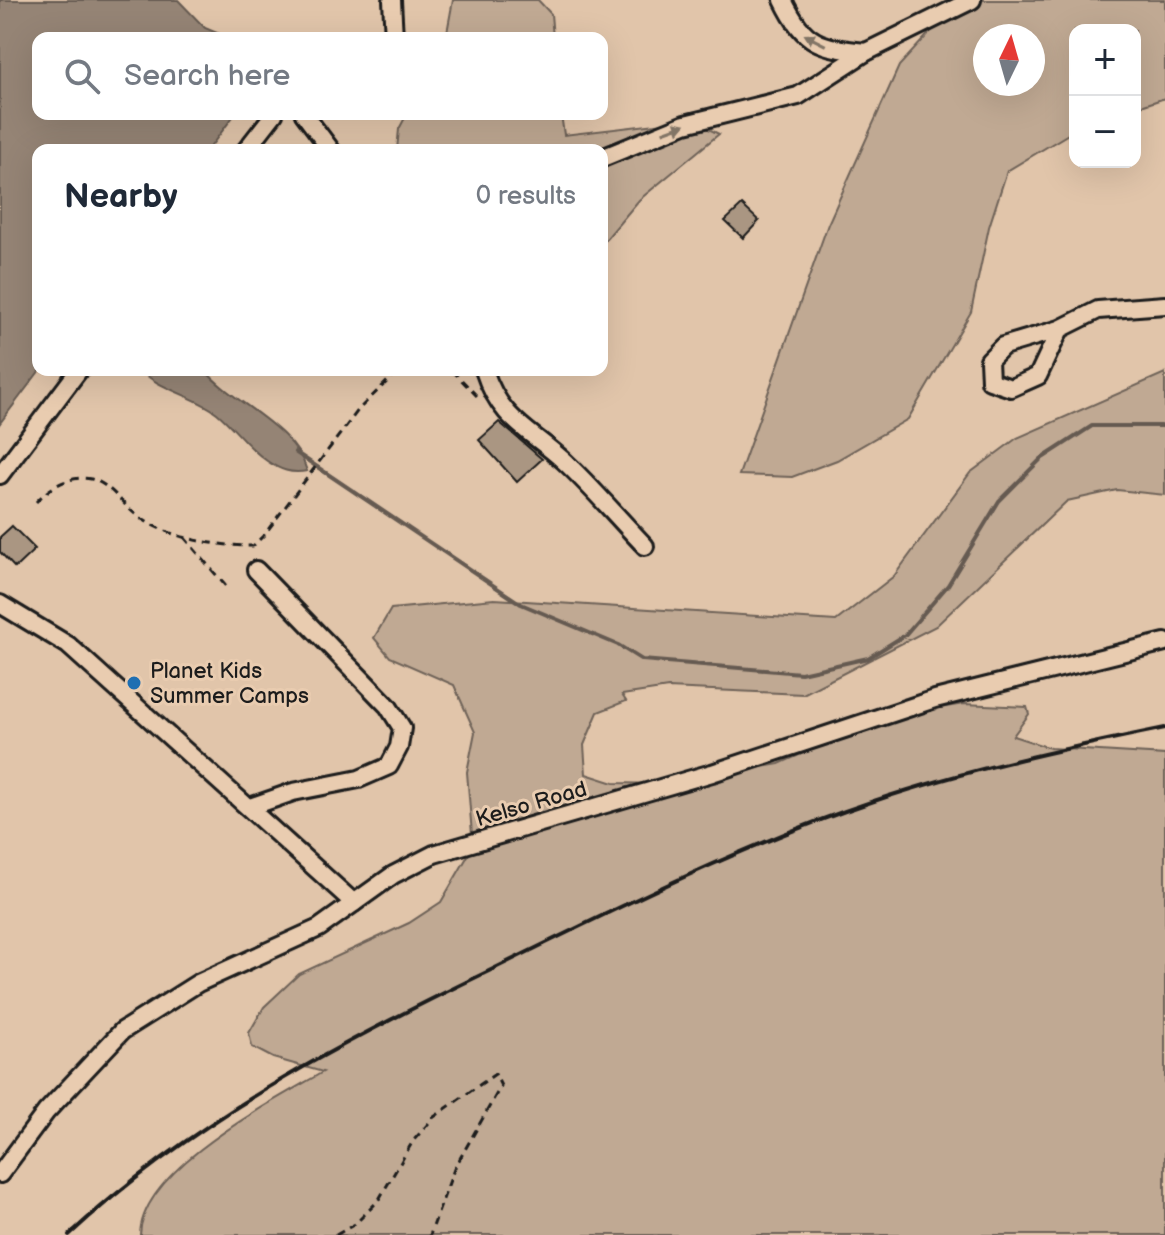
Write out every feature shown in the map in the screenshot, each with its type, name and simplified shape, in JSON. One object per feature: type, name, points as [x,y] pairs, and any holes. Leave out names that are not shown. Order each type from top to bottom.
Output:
[{"type":"street","points":[[392,0],[394,32]]},
{"type":"street","points":[[783,0],[805,37],[833,49],[866,52]]},
{"type":"street","points":[[608,156],[685,124],[798,96],[866,52],[972,0]]},
{"type":"street","points":[[251,144],[269,120]]},
{"type":"street","points":[[308,120],[326,144]]},
{"type":"street","points":[[1060,329],[1038,376],[1011,388],[990,381],[989,360],[1003,346],[1060,329],[1098,310],[1165,305]]},
{"type":"street","points":[[0,475],[74,376]]},
{"type":"street","points":[[487,376],[501,405],[516,425],[563,460],[645,546]]},
{"type":"street","points":[[250,807],[293,792],[359,779],[389,766],[399,747],[402,728],[388,706],[256,570]]},
{"type":"street","points":[[0,604],[68,645],[354,903]]},
{"type":"street","name":"Kelso Road","points":[[0,1174],[46,1112],[122,1031],[198,983],[319,928],[393,875],[434,854],[712,773],[935,699],[1165,642]]},
{"type":"path","points":[[36,502],[47,491],[67,480],[92,479],[106,487],[140,518],[184,537],[253,546],[359,409],[393,376]]},
{"type":"path","points":[[458,376],[484,403]]},
{"type":"path","points":[[184,537],[229,590]]},
{"type":"path","points":[[336,1235],[355,1224],[378,1201],[413,1141],[434,1117],[495,1074],[501,1086],[454,1169],[430,1235]]},
{"type":"shaded area","points":[[0,0],[178,0],[205,28],[215,32],[32,32],[32,120],[230,120],[212,144],[32,144],[32,376],[35,376],[0,423]]},
{"type":"shaded area","points":[[453,0],[538,0],[551,14],[552,32],[447,32]]},
{"type":"shaded area","points":[[970,0],[1165,0],[1165,98],[1141,106],[1141,24],[1069,24],[1069,134],[1007,171],[989,227],[971,312],[908,419],[837,460],[792,477],[739,475],[828,224],[899,66],[944,17]]},
{"type":"shaded area","points":[[404,120],[562,120],[564,135],[690,120],[719,134],[639,200],[608,237],[608,144],[398,144]]},
{"type":"shaded area","points":[[1165,373],[1165,495],[1117,490],[1067,501],[936,626],[803,694],[668,688],[622,695],[626,701],[598,712],[584,745],[586,774],[614,783],[664,784],[779,764],[884,717],[964,704],[1027,707],[1029,714],[1013,736],[1050,748],[1165,755],[1165,1235],[140,1235],[146,1210],[162,1186],[185,1162],[243,1119],[323,1072],[273,1058],[252,1047],[249,1033],[264,1007],[299,974],[409,923],[441,902],[473,847],[467,772],[475,732],[454,685],[390,657],[374,638],[391,609],[494,599],[836,621],[894,576],[970,473],[1017,438]]},
{"type":"shaded area","points":[[147,376],[211,376],[277,428],[300,455],[307,471],[291,472],[272,464],[217,413]]},
{"type":"building","points":[[742,205],[759,221],[743,238],[725,221]]},
{"type":"building","points":[[499,422],[542,459],[517,482],[479,440]]},
{"type":"building","points":[[12,526],[35,549],[15,568],[0,552],[0,537]]},
{"type":"waterway","points":[[295,452],[521,604],[618,645],[642,660],[801,673],[868,658],[905,635],[948,585],[999,501],[1041,459],[1092,426],[1165,426]]},
{"type":"railway","points":[[69,1235],[166,1155],[270,1086],[380,1025],[680,879],[776,837],[910,789],[1018,760],[1165,728]]},
{"type":"place","name":"Planet Kids Summer Camps","points":[[134,683]]}]
